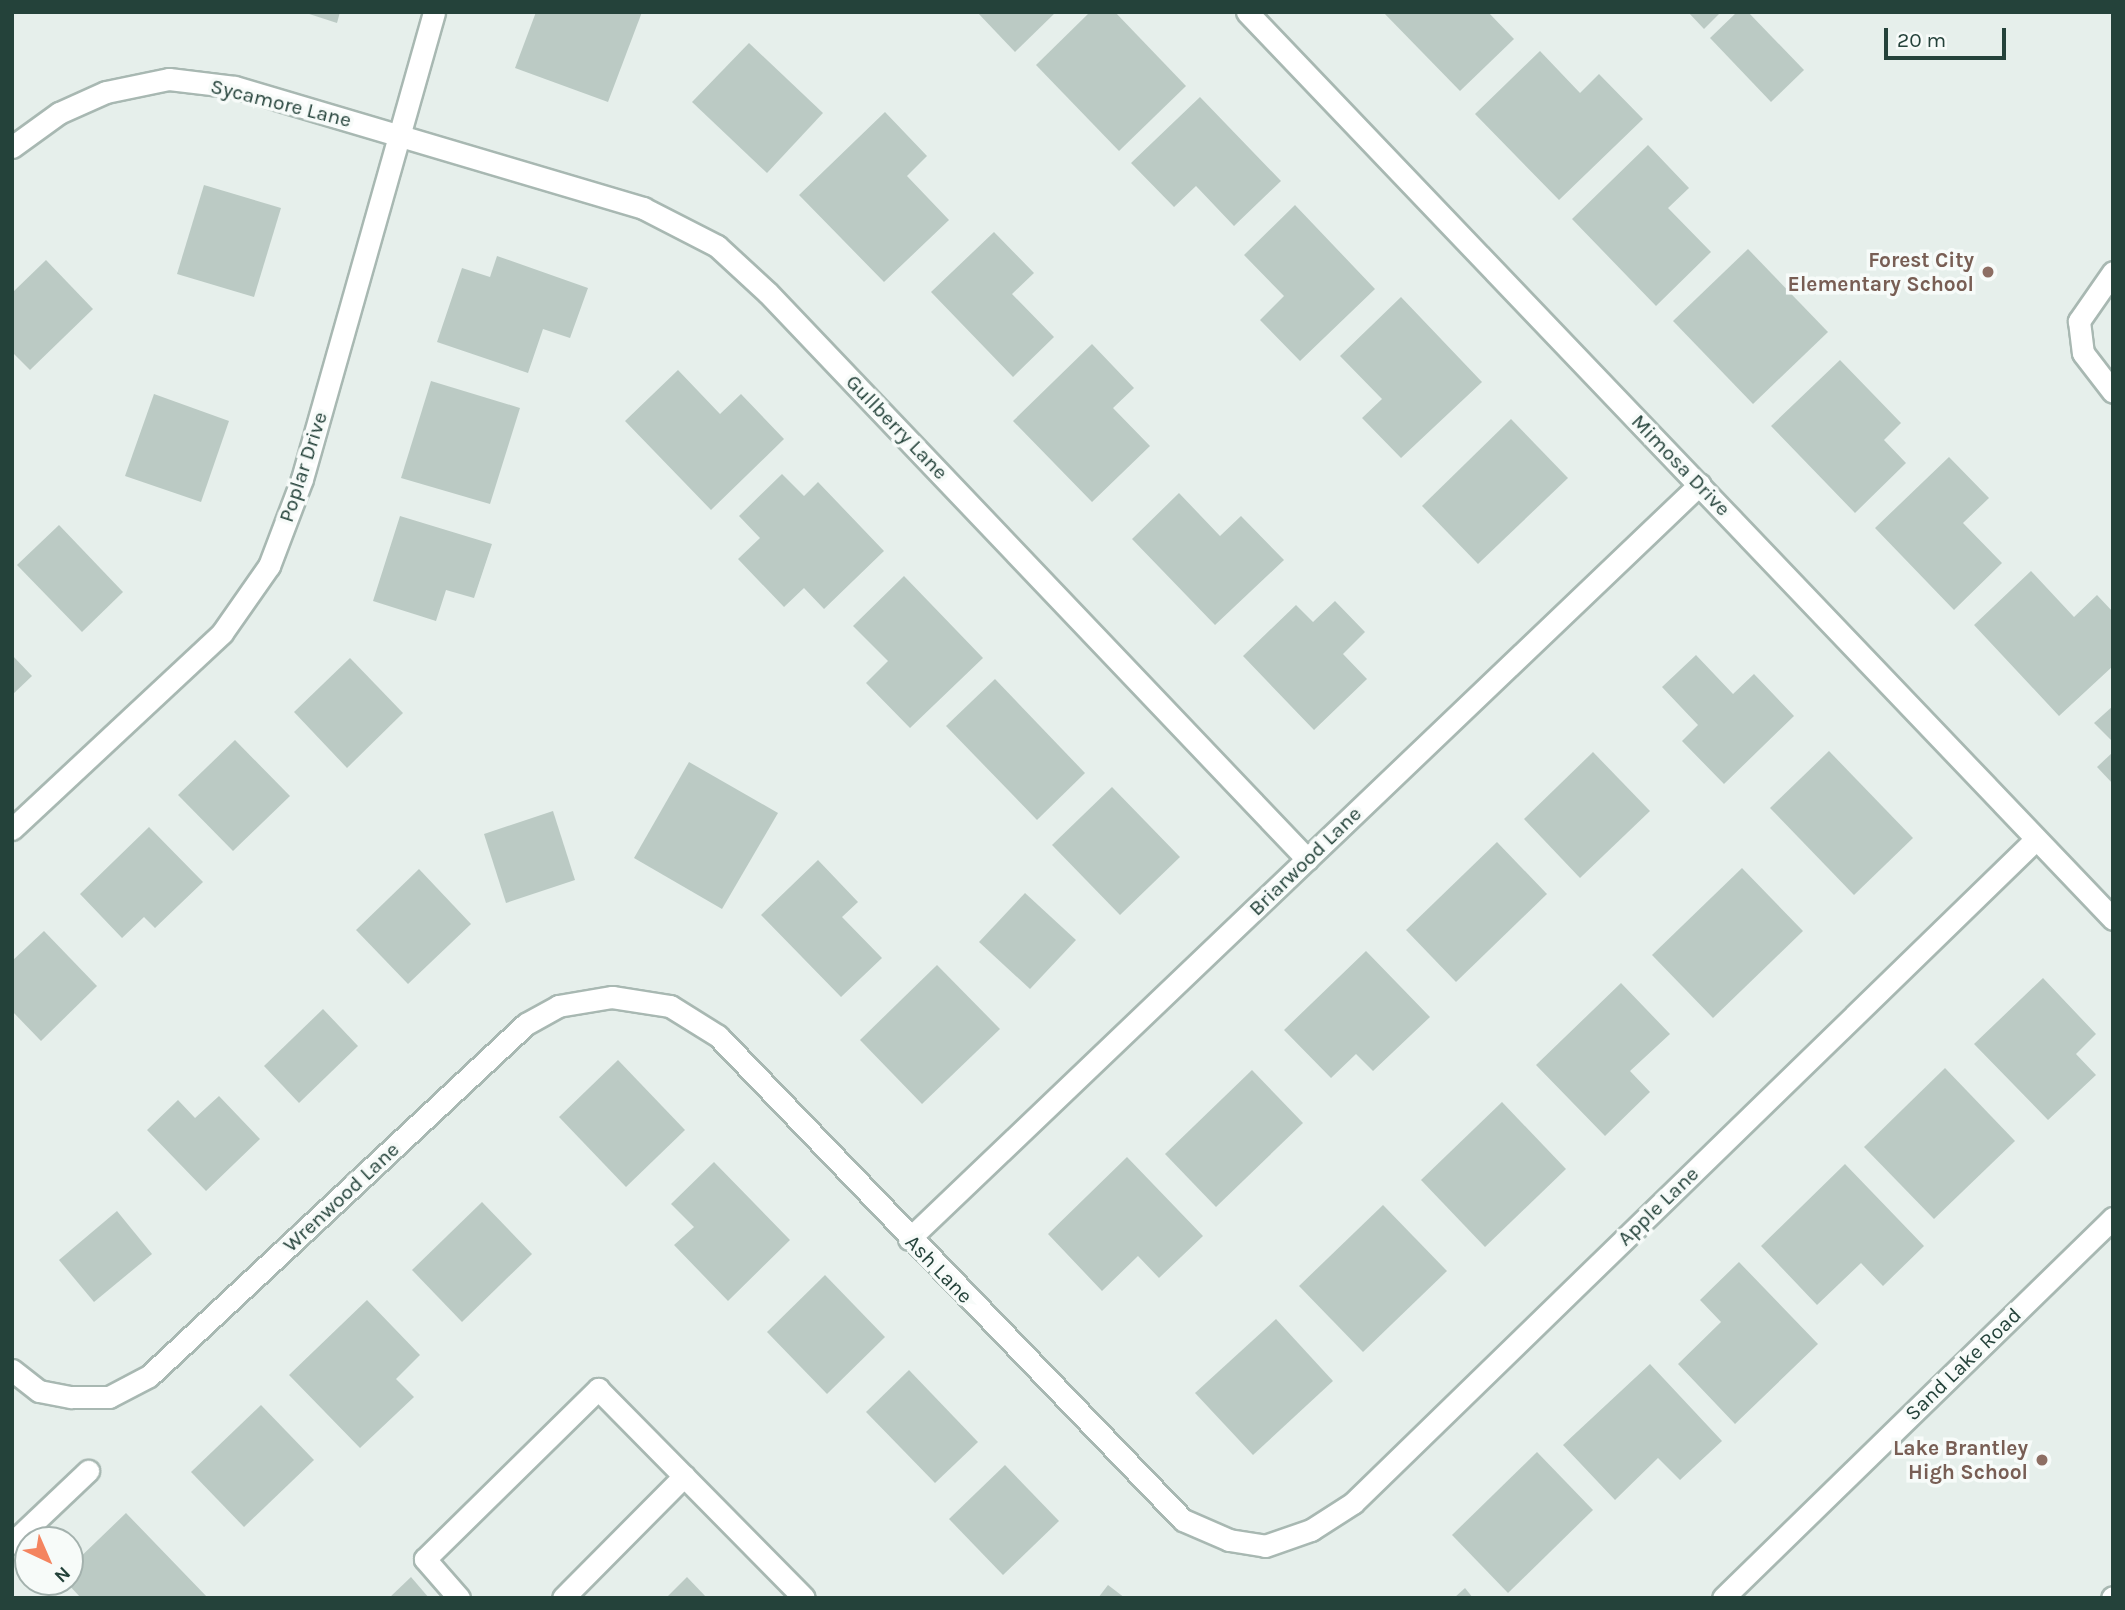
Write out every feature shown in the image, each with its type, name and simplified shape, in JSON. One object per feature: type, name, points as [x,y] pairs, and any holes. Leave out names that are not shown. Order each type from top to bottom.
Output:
[{"type":"street","name":"Poplar Drive","points":[[12,829],[222,633],[269,566],[302,479],[397,133],[434,12]]},
{"type":"street","name":"Mimosa Drive","points":[[1247,12],[2113,919]]},
{"type":"street","name":"Sycamore Lane","points":[[12,147],[59,113],[106,92],[169,79],[235,86],[397,133]]},
{"type":"street","name":"Gullberry Lane","points":[[397,133],[643,208],[717,246],[768,293],[1307,859]]},
{"type":"street","points":[[2110,281],[2079,321],[2083,353],[2113,392]]},
{"type":"street","name":"Briarwood Lane","points":[[909,1239],[1700,484]]},
{"type":"street","name":"Apple Lane","points":[[1265,1546],[1311,1530],[1353,1503],[2035,840]]},
{"type":"street","name":"Ash Lane","points":[[612,997],[670,1006],[718,1036],[909,1239],[1184,1520],[1229,1540],[1265,1546]]},
{"type":"street","name":"Wrenwood Lane","points":[[12,1370],[39,1391],[71,1397],[109,1397],[149,1376],[526,1024],[558,1006],[612,997]]},
{"type":"street","name":"Sand Lake Road","points":[[1723,1598],[2113,1218]]},
{"type":"street","points":[[459,1598],[425,1559],[598,1389],[804,1598]]},
{"type":"street","points":[[12,1543],[88,1471]]},
{"type":"street","points":[[563,1598],[684,1476]]},
{"type":"building","points":[[303,12],[340,12],[337,23]]},
{"type":"building","points":[[536,12],[642,12],[608,102],[515,68]]},
{"type":"building","points":[[977,12],[1056,12],[1015,52]]},
{"type":"building","points":[[1090,12],[1115,12],[1186,86],[1119,151],[1036,65]]},
{"type":"building","points":[[1383,12],[1488,12],[1514,39],[1460,91]]},
{"type":"building","points":[[1688,12],[1721,12],[1704,29]]},
{"type":"building","points":[[1737,12],[1748,12],[1804,70],[1771,102],[1710,38]]},
{"type":"building","points":[[749,43],[823,113],[767,173],[692,102]]},
{"type":"building","points":[[1540,51],[1580,93],[1599,74],[1643,119],[1559,200],[1475,114]]},
{"type":"building","points":[[1200,97],[1281,181],[1234,226],[1196,186],[1174,207],[1131,163]]},
{"type":"building","points":[[885,112],[927,156],[907,176],[949,220],[884,282],[799,195]]},
{"type":"building","points":[[1648,145],[1689,188],[1668,208],[1711,252],[1656,306],[1572,219]]},
{"type":"building","points":[[204,185],[281,208],[254,297],[177,274]]},
{"type":"building","points":[[1295,205],[1375,289],[1300,361],[1260,320],[1284,296],[1244,255]]},
{"type":"building","points":[[994,232],[1034,273],[1012,294],[1054,337],[1013,377],[931,292]]},
{"type":"building","points":[[1748,249],[1828,332],[1753,404],[1673,321]]},
{"type":"building","points":[[497,256],[588,288],[570,338],[543,329],[528,373],[437,342],[462,268],[490,277]]},
{"type":"building","points":[[46,260],[93,309],[30,370],[12,352],[12,293]]},
{"type":"building","points":[[1401,297],[1482,382],[1401,458],[1362,418],[1382,399],[1340,356]]},
{"type":"building","points":[[1092,344],[1134,388],[1113,408],[1150,446],[1092,502],[1013,421]]},
{"type":"building","points":[[1840,360],[1901,423],[1884,440],[1906,463],[1855,513],[1771,426]]},
{"type":"building","points":[[678,370],[720,414],[741,394],[784,439],[711,510],[625,421]]},
{"type":"building","points":[[431,381],[520,408],[490,504],[401,478]]},
{"type":"building","points":[[154,394],[229,421],[201,502],[125,476]]},
{"type":"building","points":[[1511,419],[1568,478],[1478,564],[1422,506]]},
{"type":"building","points":[[1949,457],[1989,498],[1963,523],[2002,563],[1954,610],[1875,528]]},
{"type":"building","points":[[782,474],[804,496],[818,482],[884,551],[824,609],[804,588],[784,607],[738,559],[760,538],[739,516]]},
{"type":"building","points":[[1179,493],[1220,536],[1241,516],[1284,560],[1215,625],[1132,539]]},
{"type":"building","points":[[400,516],[492,544],[474,598],[446,590],[436,621],[373,601]]},
{"type":"building","points":[[59,525],[123,592],[82,632],[17,565]]},
{"type":"building","points":[[2031,571],[2074,617],[2097,595],[2113,612],[2113,666],[2059,716],[1974,625]]},
{"type":"building","points":[[904,576],[983,658],[910,728],[866,683],[888,661],[853,626]]},
{"type":"building","points":[[1335,601],[1365,632],[1343,654],[1367,679],[1314,730],[1243,656],[1296,605],[1313,622]]},
{"type":"building","points":[[12,655],[32,676],[12,695]]},
{"type":"building","points":[[1696,655],[1733,694],[1754,674],[1794,716],[1724,784],[1682,741],[1698,725],[1662,687]]},
{"type":"building","points":[[350,658],[403,713],[347,768],[294,712]]},
{"type":"building","points":[[995,679],[1085,773],[1037,820],[946,726]]},
{"type":"building","points":[[2113,706],[2113,742],[2094,723]]},
{"type":"building","points":[[235,740],[290,796],[233,851],[178,795]]},
{"type":"building","points":[[1829,751],[1913,838],[1854,895],[1770,808]]},
{"type":"building","points":[[1593,752],[1650,811],[1580,878],[1524,819]]},
{"type":"building","points":[[2113,752],[2113,784],[2097,767]]},
{"type":"building","points":[[689,762],[778,813],[722,909],[634,858]]},
{"type":"building","points":[[1112,787],[1180,857],[1120,915],[1052,845]]},
{"type":"building","points":[[553,811],[575,880],[506,903],[484,834]]},
{"type":"building","points":[[149,827],[203,882],[155,928],[144,917],[122,938],[80,894]]},
{"type":"building","points":[[1497,842],[1547,894],[1456,982],[1406,930]]},
{"type":"building","points":[[818,860],[858,902],[842,917],[882,958],[841,997],[761,915]]},
{"type":"building","points":[[1742,868],[1803,931],[1713,1018],[1652,955]]},
{"type":"building","points":[[419,869],[471,924],[408,984],[356,930]]},
{"type":"building","points":[[1025,893],[1076,940],[1030,989],[979,942]]},
{"type":"building","points":[[44,931],[97,986],[41,1041],[12,1011],[12,961]]},
{"type":"building","points":[[1366,951],[1430,1017],[1373,1071],[1356,1054],[1331,1078],[1284,1030]]},
{"type":"building","points":[[937,965],[1000,1029],[922,1104],[860,1040]]},
{"type":"building","points":[[2043,978],[2096,1034],[2076,1054],[2096,1075],[2048,1120],[1974,1044]]},
{"type":"building","points":[[1621,983],[1670,1034],[1630,1071],[1650,1092],[1605,1136],[1536,1065]]},
{"type":"building","points":[[323,1009],[358,1046],[299,1103],[264,1066]]},
{"type":"building","points":[[618,1060],[685,1130],[626,1187],[559,1117]]},
{"type":"building","points":[[1945,1068],[2015,1141],[1934,1219],[1864,1147]]},
{"type":"building","points":[[1252,1070],[1303,1123],[1216,1207],[1165,1154]]},
{"type":"building","points":[[219,1096],[260,1139],[206,1191],[147,1130],[178,1100],[195,1118]]},
{"type":"building","points":[[1502,1102],[1566,1169],[1485,1247],[1421,1180]]},
{"type":"building","points":[[1127,1157],[1203,1236],[1159,1278],[1138,1256],[1102,1291],[1048,1234]]},
{"type":"building","points":[[714,1162],[790,1240],[728,1301],[674,1245],[694,1227],[671,1204]]},
{"type":"building","points":[[1845,1164],[1924,1246],[1883,1286],[1861,1263],[1817,1305],[1761,1246]]},
{"type":"building","points":[[482,1202],[532,1254],[462,1322],[412,1270]]},
{"type":"building","points":[[1383,1205],[1447,1271],[1363,1352],[1299,1286]]},
{"type":"building","points":[[117,1211],[152,1254],[94,1302],[59,1260]]},
{"type":"building","points":[[1739,1262],[1818,1344],[1735,1424],[1678,1364],[1721,1322],[1700,1300]]},
{"type":"building","points":[[825,1275],[885,1337],[827,1394],[767,1332]]},
{"type":"building","points":[[367,1300],[420,1355],[396,1379],[414,1397],[360,1448],[289,1375]]},
{"type":"building","points":[[1276,1319],[1333,1381],[1253,1455],[1195,1393]]},
{"type":"building","points":[[1650,1364],[1722,1441],[1680,1480],[1658,1458],[1615,1500],[1563,1445]]},
{"type":"building","points":[[909,1370],[978,1442],[935,1483],[866,1412]]},
{"type":"building","points":[[261,1405],[314,1460],[244,1527],[191,1472]]},
{"type":"building","points":[[1537,1452],[1593,1510],[1508,1593],[1452,1535]]},
{"type":"building","points":[[1005,1465],[1059,1521],[1003,1575],[949,1519]]},
{"type":"building","points":[[126,1513],[208,1598],[81,1598],[79,1596],[84,1596],[84,1554]]},
{"type":"building","points":[[411,1577],[429,1598],[389,1598]]},
{"type":"building","points":[[687,1577],[707,1598],[666,1598]]},
{"type":"building","points":[[1108,1585],[1125,1598],[1098,1598]]},
{"type":"building","points":[[1465,1588],[1473,1598],[1454,1598]]},
{"type":"place","name":"Forest City Elementary School","points":[[1988,272]]},
{"type":"place","name":"Lake Brantley High School","points":[[2042,1460]]}]
